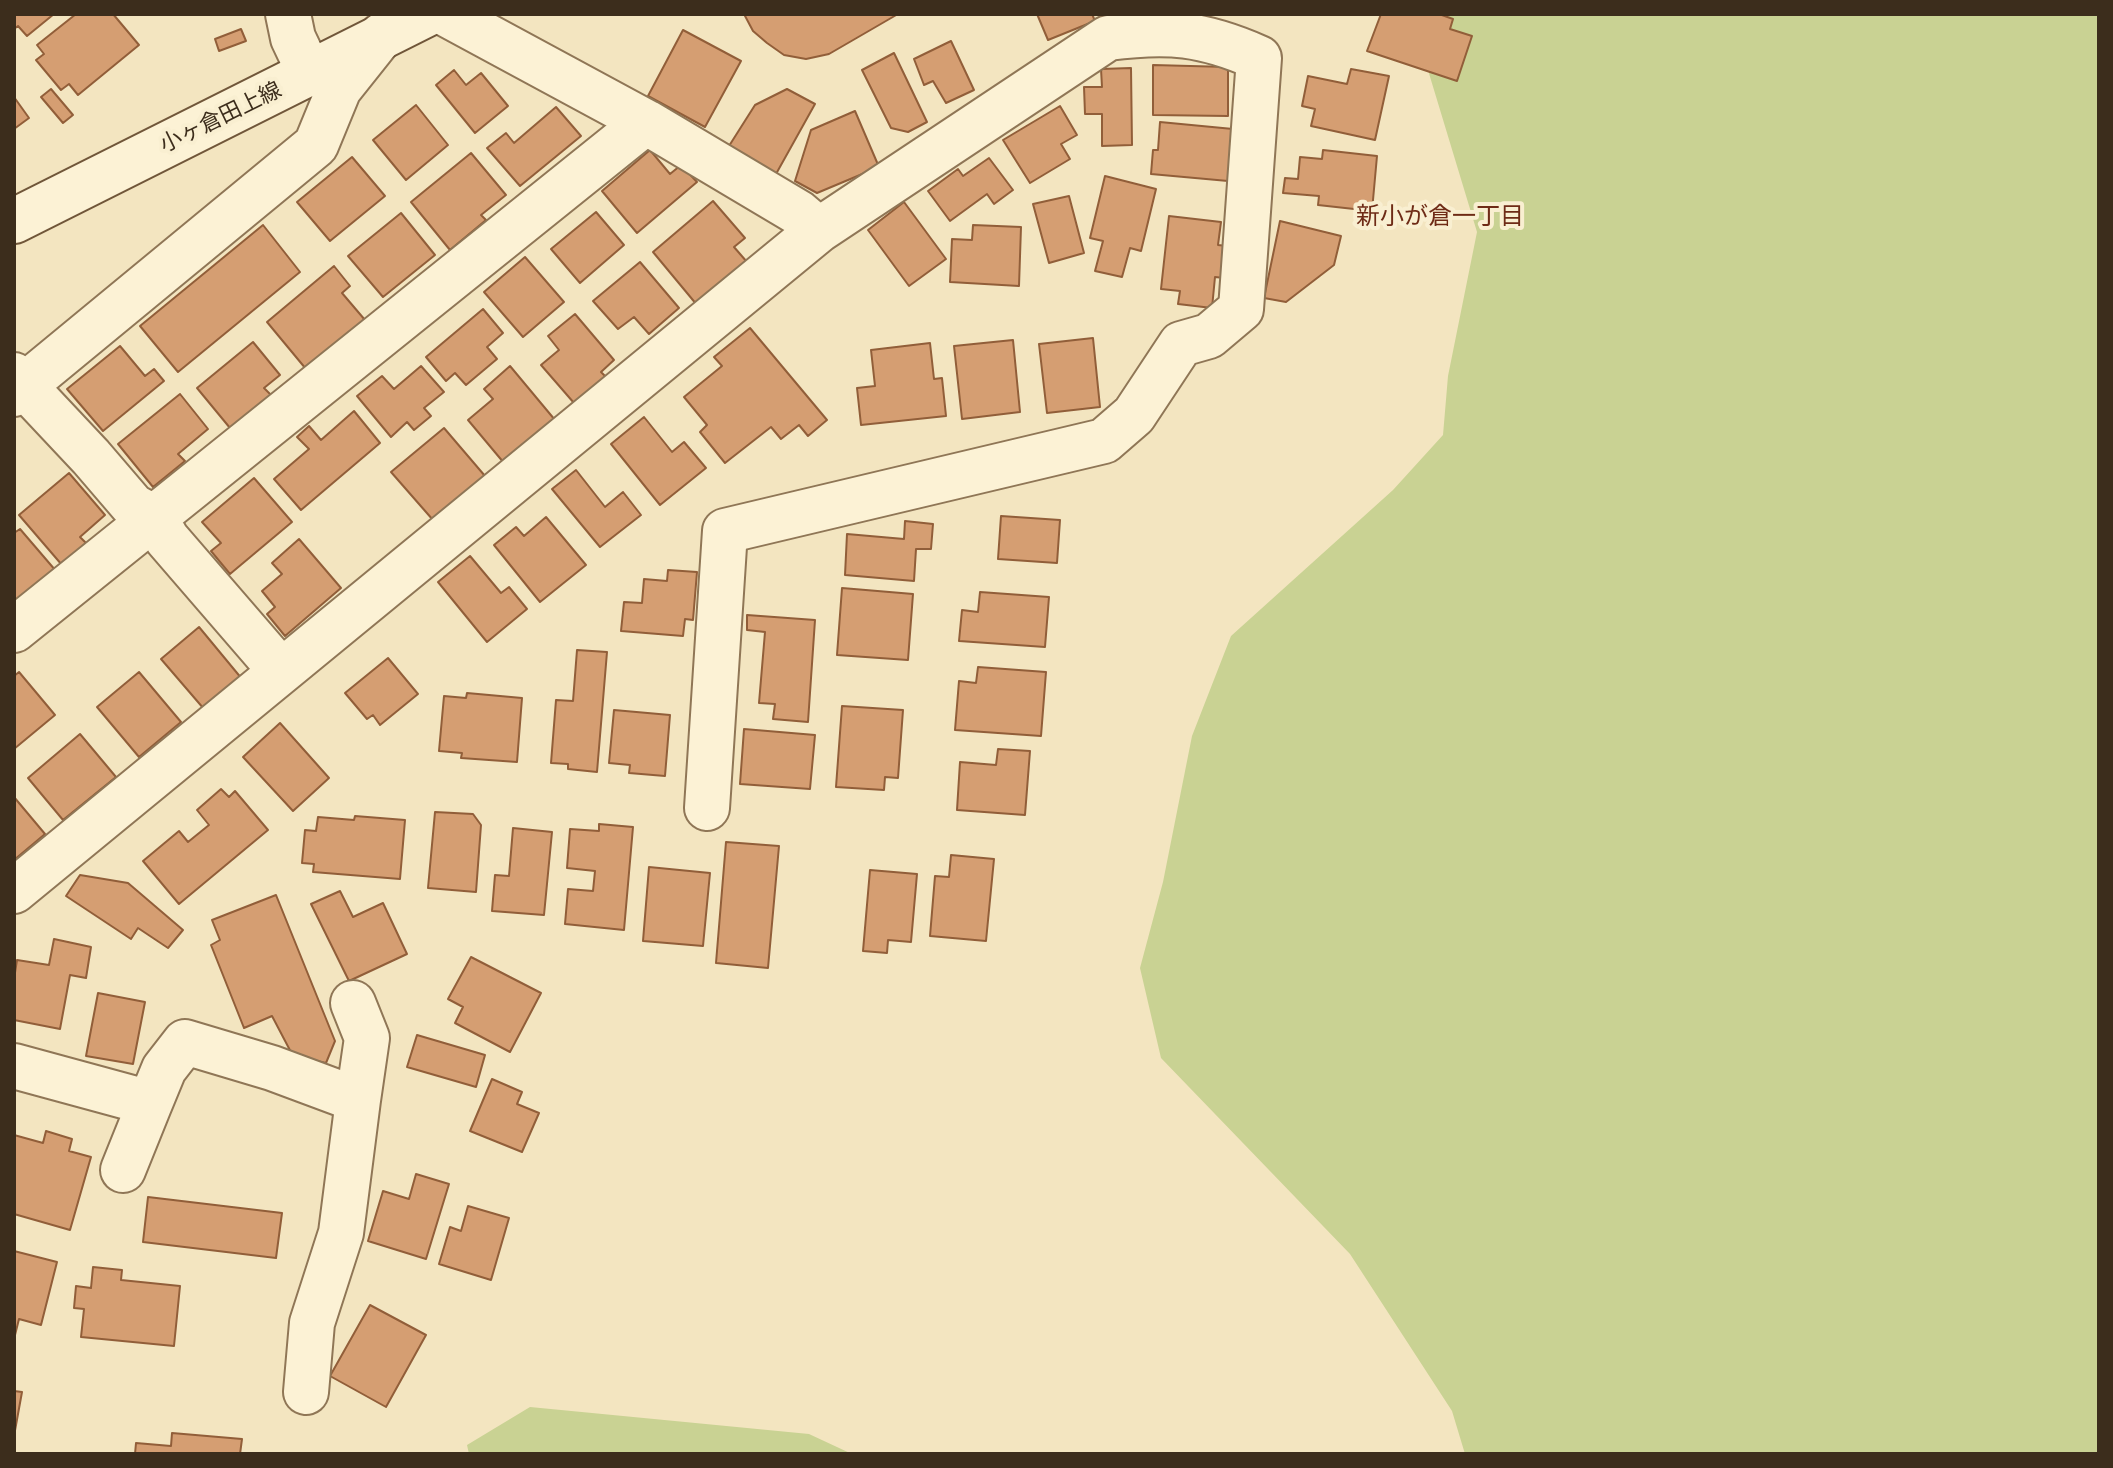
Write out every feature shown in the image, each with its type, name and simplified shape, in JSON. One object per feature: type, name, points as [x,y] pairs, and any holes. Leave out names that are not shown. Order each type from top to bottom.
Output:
[{"type":"street","points":[[288,14],[293,38],[310,74]]},
{"type":"street","name":"小ヶ倉田上線","points":[[14,221],[427,14]]},
{"type":"street","points":[[446,14],[646,122],[799,213],[819,230]]},
{"type":"street","points":[[14,891],[819,230],[1108,38],[1149,33],[1188,35],[1225,43],[1259,58],[1241,309],[1209,336],[1181,344],[1134,415],[1104,441],[725,531],[707,808]]},
{"type":"street","points":[[281,671],[167,539],[155,518],[133,506],[18,384],[316,145],[339,89],[382,35]]},
{"type":"street","points":[[14,630],[646,122]]},
{"type":"street","points":[[306,1392],[312,1323],[341,1233],[367,1038],[353,1003]]},
{"type":"street","points":[[123,1170],[164,1069],[185,1042],[272,1068],[358,1100]]},
{"type":"street","points":[[14,1066],[150,1103]]},
{"type":"green space","points":[[1411,14],[2099,14],[2099,1454],[1465,1454],[1452,1411],[1350,1254],[1161,1058],[1140,968],[1163,882],[1192,736],[1231,636],[1393,490],[1443,435],[1448,376],[1477,232]]},
{"type":"green space","points":[[530,1407],[809,1434],[852,1454],[469,1454],[467,1445]]},
{"type":"building","points":[[14,14],[54,14],[27,36],[18,26],[14,29]]},
{"type":"building","points":[[76,14],[113,14],[139,45],[78,95],[69,84],[61,90],[36,60],[44,54],[37,45]]},
{"type":"building","points":[[744,14],[898,14],[829,54],[806,59],[784,55],[767,43],[753,31]]},
{"type":"building","points":[[1037,14],[1092,14],[1095,21],[1048,40]]},
{"type":"building","points":[[1381,14],[1439,14],[1453,19],[1450,29],[1472,36],[1457,81],[1367,51]]},
{"type":"building","points":[[241,29],[246,41],[219,51],[215,39]]},
{"type":"building","points":[[683,30],[741,61],[705,127],[648,96]]},
{"type":"building","points":[[951,41],[974,90],[946,103],[933,81],[924,85],[914,59]]},
{"type":"building","points":[[894,53],[927,122],[908,132],[891,128],[862,70]]},
{"type":"building","points":[[1153,65],[1228,67],[1228,116],[1153,115]]},
{"type":"building","points":[[1131,68],[1132,145],[1102,146],[1102,114],[1085,114],[1084,87],[1102,87],[1101,69]]},
{"type":"building","points":[[1351,69],[1389,76],[1375,140],[1311,126],[1315,109],[1302,106],[1308,76],[1347,84]]},
{"type":"building","points":[[454,70],[466,85],[481,73],[508,106],[475,133],[436,85]]},
{"type":"building","points":[[51,89],[73,115],[63,123],[41,97]]},
{"type":"building","points":[[787,89],[815,104],[776,174],[729,146],[755,105]]},
{"type":"building","points":[[14,97],[29,118],[14,129]]},
{"type":"building","points":[[416,105],[448,145],[406,180],[373,140]]},
{"type":"building","points":[[1060,106],[1077,135],[1061,144],[1070,159],[1030,183],[1003,140]]},
{"type":"building","points":[[556,107],[581,136],[520,186],[487,148],[506,133],[514,143]]},
{"type":"building","points":[[855,111],[879,167],[817,193],[795,181],[811,130]]},
{"type":"building","points":[[1160,122],[1233,129],[1228,181],[1151,174],[1153,150],[1158,150]]},
{"type":"building","points":[[650,150],[670,174],[681,165],[697,182],[637,233],[602,191]]},
{"type":"building","points":[[1323,150],[1377,156],[1372,211],[1318,205],[1319,196],[1283,193],[1285,178],[1298,179],[1300,157],[1322,159]]},
{"type":"building","points":[[471,153],[506,195],[481,215],[486,220],[450,250],[411,202]]},
{"type":"building","points":[[352,157],[385,196],[330,241],[297,202]]},
{"type":"building","points":[[989,158],[1013,190],[994,204],[987,194],[950,221],[928,191],[958,169],[963,176]]},
{"type":"building","points":[[1105,176],[1156,189],[1141,251],[1130,248],[1122,277],[1095,271],[1103,241],[1090,238]]},
{"type":"building","points":[[1069,196],[1084,253],[1049,263],[1033,204]]},
{"type":"building","points":[[713,201],[745,238],[734,247],[747,262],[697,305],[653,252]]},
{"type":"building","points":[[904,202],[946,259],[909,286],[868,230]]},
{"type":"building","points":[[596,212],[624,245],[580,283],[551,249]]},
{"type":"building","points":[[401,213],[435,255],[383,297],[348,256]]},
{"type":"building","points":[[1169,216],[1221,222],[1218,245],[1227,246],[1224,278],[1215,277],[1212,308],[1178,304],[1180,291],[1161,289]]},
{"type":"building","points":[[1280,221],[1341,236],[1334,265],[1286,302],[1264,298]]},
{"type":"building","points":[[263,225],[300,272],[178,372],[140,326]]},
{"type":"building","points":[[973,225],[1021,227],[1019,286],[950,282],[952,239],[972,240]]},
{"type":"building","points":[[525,257],[564,302],[523,337],[484,292]]},
{"type":"building","points":[[640,262],[679,308],[649,334],[634,317],[618,329],[593,301]]},
{"type":"building","points":[[334,266],[350,286],[342,293],[365,320],[306,369],[267,322]]},
{"type":"building","points":[[483,309],[503,333],[487,347],[497,359],[466,385],[455,373],[446,381],[426,357]]},
{"type":"building","points":[[575,314],[614,360],[601,372],[606,377],[574,403],[541,365],[559,350],[548,336]]},
{"type":"building","points":[[750,328],[827,420],[808,436],[799,425],[781,439],[771,427],[725,463],[700,432],[707,425],[684,397],[722,366],[714,357]]},
{"type":"building","points":[[1093,338],[1100,407],[1047,413],[1039,344]]},
{"type":"building","points":[[1013,340],[1020,412],[962,419],[954,346]]},
{"type":"building","points":[[253,342],[280,375],[264,388],[271,395],[230,428],[197,388]]},
{"type":"building","points":[[930,343],[934,379],[942,378],[946,416],[861,425],[857,388],[875,386],[871,350]]},
{"type":"building","points":[[120,346],[145,376],[154,369],[164,381],[103,431],[67,389]]},
{"type":"building","points":[[421,366],[444,392],[424,408],[431,416],[414,430],[407,422],[391,437],[357,396],[382,376],[394,389]]},
{"type":"building","points":[[510,366],[555,420],[504,463],[468,420],[493,399],[484,389]]},
{"type":"building","points":[[180,394],[208,429],[178,454],[185,461],[153,487],[118,444]]},
{"type":"building","points":[[354,411],[380,443],[301,510],[274,479],[309,449],[297,437],[309,426],[321,440]]},
{"type":"building","points":[[644,417],[672,452],[684,442],[706,468],[660,505],[611,444]]},
{"type":"building","points":[[444,428],[485,476],[433,520],[391,472]]},
{"type":"building","points":[[576,470],[605,507],[623,492],[641,515],[600,547],[552,489]]},
{"type":"building","points":[[69,473],[105,515],[80,537],[87,544],[62,565],[19,515]]},
{"type":"building","points":[[254,478],[292,522],[230,574],[211,551],[221,543],[202,522]]},
{"type":"building","points":[[1001,516],[1060,520],[1057,563],[998,559]]},
{"type":"building","points":[[546,517],[586,565],[540,602],[494,545],[516,527],[524,536]]},
{"type":"building","points":[[905,521],[933,524],[931,549],[916,549],[914,581],[845,575],[847,534],[904,539]]},
{"type":"building","points":[[20,529],[56,571],[14,606],[14,533]]},
{"type":"building","points":[[299,539],[341,588],[285,636],[267,614],[275,607],[262,591],[282,574],[272,563]]},
{"type":"building","points":[[470,556],[501,593],[509,587],[527,609],[487,642],[438,582]]},
{"type":"building","points":[[668,570],[697,572],[693,620],[685,619],[683,636],[621,631],[624,602],[642,603],[644,579],[667,581]]},
{"type":"building","points":[[842,588],[913,594],[908,660],[837,655]]},
{"type":"building","points":[[980,592],[1049,597],[1045,647],[959,641],[962,610],[978,612]]},
{"type":"building","points":[[747,615],[815,620],[808,722],[773,719],[775,704],[759,703],[765,632],[747,630]]},
{"type":"building","points":[[199,627],[242,679],[204,709],[161,659]]},
{"type":"building","points":[[577,650],[607,652],[597,772],[568,769],[568,764],[551,763],[556,700],[573,701]]},
{"type":"building","points":[[388,658],[418,694],[380,725],[373,715],[367,719],[345,693]]},
{"type":"building","points":[[978,667],[1046,672],[1041,736],[955,730],[959,681],[976,683]]},
{"type":"building","points":[[19,672],[55,715],[14,749],[14,676]]},
{"type":"building","points":[[139,672],[181,722],[139,757],[97,707]]},
{"type":"building","points":[[467,693],[522,698],[517,762],[461,758],[462,753],[439,751],[444,696],[466,698]]},
{"type":"building","points":[[842,706],[903,710],[898,778],[885,777],[884,790],[836,787]]},
{"type":"building","points":[[614,710],[670,715],[665,776],[629,773],[630,765],[609,763]]},
{"type":"building","points":[[280,723],[329,778],[293,811],[243,757]]},
{"type":"building","points":[[744,729],[815,735],[810,789],[740,784]]},
{"type":"building","points":[[80,734],[116,777],[63,820],[28,778]]},
{"type":"building","points":[[998,749],[1030,751],[1025,815],[957,810],[960,762],[996,765]]},
{"type":"building","points":[[221,789],[229,797],[235,791],[268,830],[179,904],[143,861],[179,831],[188,842],[209,825],[197,810]]},
{"type":"building","points":[[14,797],[45,834],[14,860]]},
{"type":"building","points":[[435,812],[473,814],[481,825],[476,892],[428,888]]},
{"type":"building","points":[[355,816],[405,820],[400,879],[313,872],[314,864],[302,863],[305,830],[316,831],[318,817],[354,820]]},
{"type":"building","points":[[599,824],[633,827],[624,930],[565,924],[568,889],[593,891],[595,871],[567,868],[570,829],[599,831]]},
{"type":"building","points":[[513,828],[552,832],[544,915],[492,911],[495,875],[509,876]]},
{"type":"building","points":[[726,842],[779,846],[768,968],[716,963]]},
{"type":"building","points":[[951,855],[994,859],[986,941],[930,936],[935,876],[949,877]]},
{"type":"building","points":[[649,867],[710,873],[703,946],[643,941]]},
{"type":"building","points":[[870,870],[917,874],[911,942],[888,940],[887,953],[863,951]]},
{"type":"building","points":[[80,875],[128,883],[183,930],[168,948],[138,928],[131,939],[66,896]]},
{"type":"building","points":[[340,891],[353,917],[383,903],[407,954],[349,981],[311,904]]},
{"type":"building","points":[[276,895],[335,1041],[326,1063],[293,1056],[272,1016],[244,1028],[211,945],[220,940],[212,920]]},
{"type":"building","points":[[54,939],[91,947],[86,978],[70,975],[60,1029],[14,1020],[17,960],[49,965]]},
{"type":"building","points":[[471,957],[541,993],[510,1052],[455,1023],[463,1007],[448,999]]},
{"type":"building","points":[[98,993],[145,1002],[133,1064],[86,1056]]},
{"type":"building","points":[[417,1035],[485,1055],[476,1087],[407,1067]]},
{"type":"building","points":[[492,1079],[522,1092],[517,1104],[539,1113],[522,1152],[470,1131]]},
{"type":"building","points":[[46,1131],[72,1139],[69,1151],[91,1157],[70,1230],[14,1214],[14,1135],[43,1143]]},
{"type":"building","points":[[416,1174],[449,1184],[426,1259],[368,1241],[383,1191],[409,1199]]},
{"type":"building","points":[[148,1197],[282,1213],[276,1258],[143,1242]]},
{"type":"building","points":[[468,1206],[509,1218],[491,1280],[439,1264],[450,1227],[461,1231]]},
{"type":"building","points":[[14,1251],[57,1262],[41,1325],[19,1319],[15,1335]]},
{"type":"building","points":[[93,1267],[122,1270],[121,1280],[180,1286],[174,1346],[81,1337],[84,1309],[74,1308],[76,1286],[91,1288]]},
{"type":"building","points":[[370,1305],[426,1335],[386,1407],[330,1376]]},
{"type":"building","points":[[14,1391],[22,1392],[14,1436]]},
{"type":"building","points":[[172,1433],[242,1439],[240,1454],[135,1454],[136,1443],[171,1446]]},
{"type":"district","name":"新小が倉一丁目","points":[[1440,217]]}]
